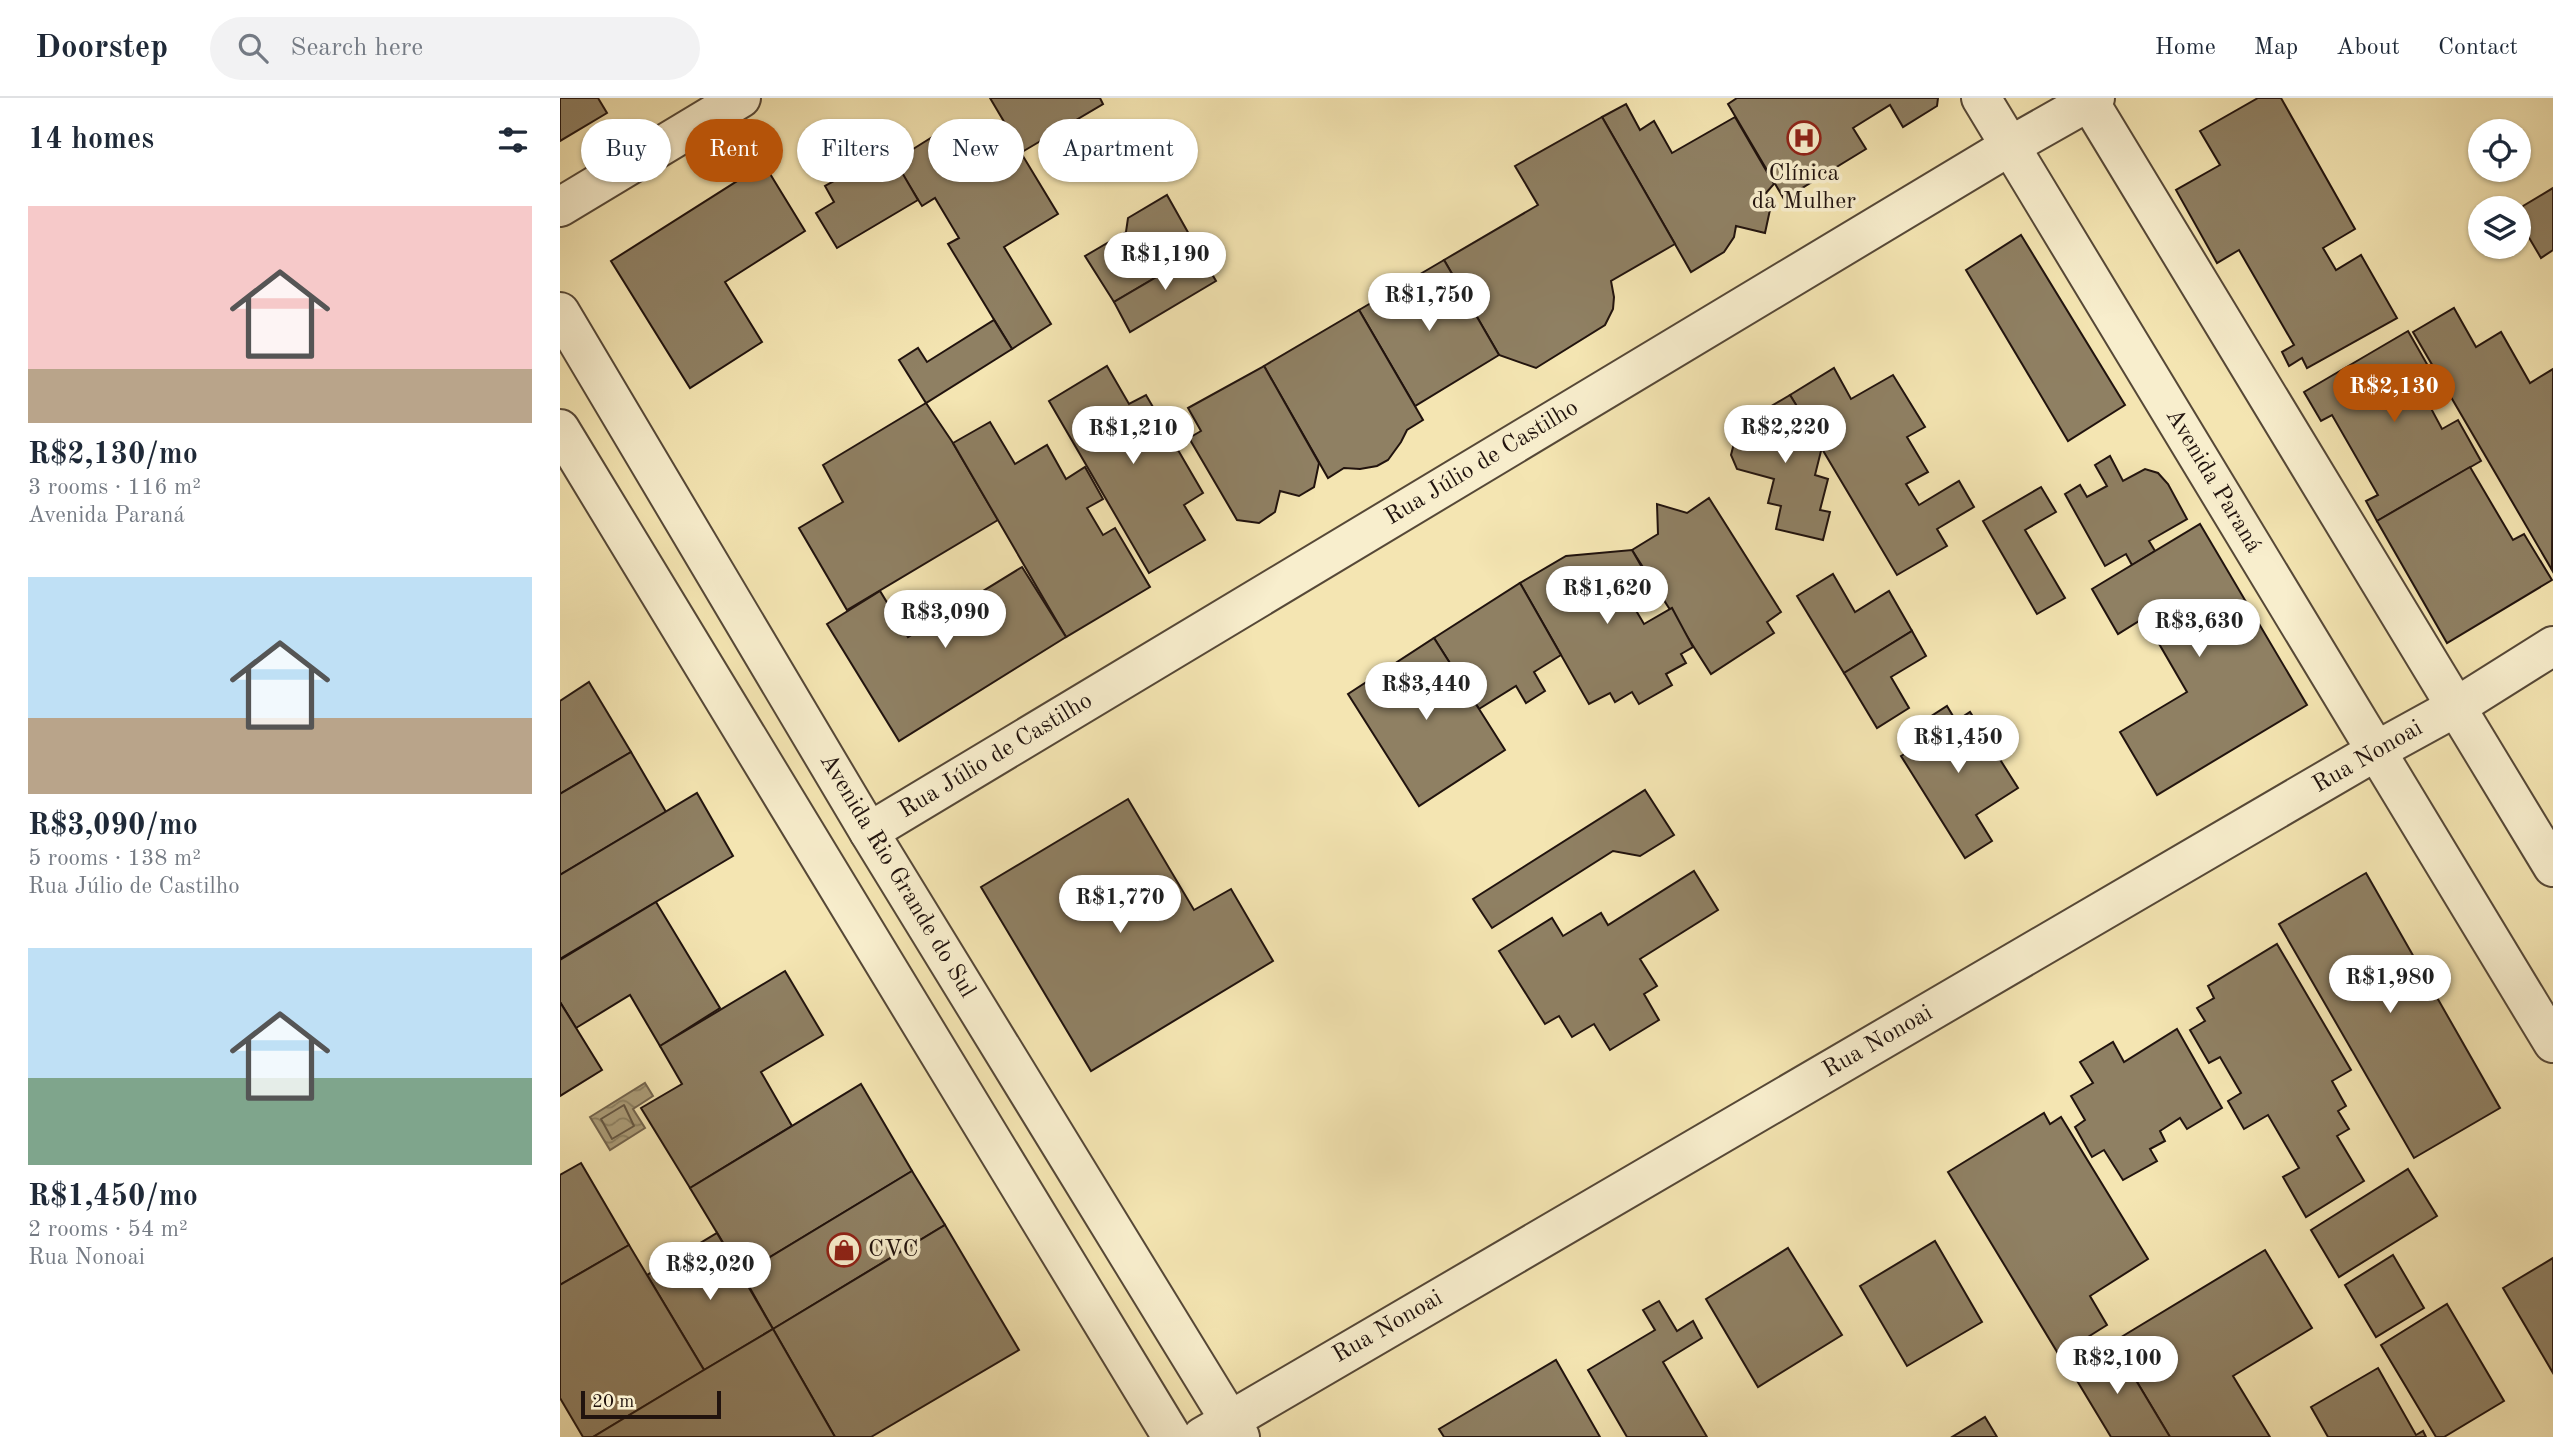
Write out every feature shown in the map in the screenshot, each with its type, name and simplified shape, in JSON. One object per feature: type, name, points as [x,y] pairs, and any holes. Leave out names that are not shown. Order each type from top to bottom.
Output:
[{"type":"street","points":[[560,207],[741,98]]},
{"type":"street","name":"Avenida Paraná","points":[[1981,98],[2553,1043]]},
{"type":"street","points":[[2091,99],[2553,867]]},
{"type":"street","name":"Rua Júlio de Castilho","points":[[869,832],[2091,99]]},
{"type":"street","name":"Avenida Rio Grande do Sul","points":[[560,312],[1224,1431]]},
{"type":"street","points":[[560,429],[1172,1437]]},
{"type":"street","name":"Rua Nonoai","points":[[1224,1431],[2376,751],[2456,707],[2553,646]]},
{"type":"water","points":[[645,1083],[653,1096],[633,1109],[645,1128],[610,1150],[590,1117]]},
{"type":"building","points":[[560,98],[598,98],[607,113],[597,119],[581,119],[581,128],[560,141]]},
{"type":"building","points":[[990,98],[1100,98],[1103,104],[1078,119],[1038,119],[1038,143],[1024,151],[1024,119],[1002,119]]},
{"type":"building","name":"Clínica da Mulher","points":[[1737,98],[1938,98],[1937,106],[1903,127],[1890,105],[1853,128],[1866,149],[1784,199],[1728,104]]},
{"type":"building","points":[[2258,98],[2281,98],[2355,229],[2323,248],[2336,270],[2361,255],[2397,318],[2307,368],[2302,358],[2289,366],[2282,352],[2294,345],[2239,250],[2217,263],[2176,190],[2220,165],[2200,131]]},
{"type":"building","points":[[1626,104],[1640,130],[1654,121],[1672,153],[1735,117],[1774,184],[1766,193],[1771,205],[1765,233],[1736,226],[1734,237],[1724,252],[1691,272],[1602,117]]},
{"type":"building","points":[[1602,117],[1675,244],[1611,281],[1613,309],[1605,325],[1536,368],[1499,355],[1444,260],[1538,205],[1515,166]]},
{"type":"building","points":[[928,140],[928,182],[1024,182],[1024,158],[1058,214],[1004,247],[1051,324],[1012,349],[948,244],[959,238],[935,198],[922,206],[907,182],[914,182],[914,148]]},
{"type":"building","points":[[736,182],[775,182],[805,231],[725,282],[762,342],[690,388],[611,261]]},
{"type":"building","points":[[832,182],[908,182],[918,200],[837,248],[816,213],[834,202],[825,186]]},
{"type":"building","points":[[2553,188],[2553,250],[2541,258],[2531,241],[2531,201]]},
{"type":"building","points":[[1167,195],[1199,252],[1114,302],[1085,256],[1126,232],[1128,218]]},
{"type":"building","points":[[2021,235],[2125,405],[2068,441],[1966,270]]},
{"type":"building","points":[[1199,252],[1216,281],[1130,332],[1114,302]]},
{"type":"building","points":[[1444,260],[1499,355],[1415,406],[1359,310]]},
{"type":"building","points":[[2454,308],[2476,347],[2501,332],[2530,383],[2553,369],[2552,570],[2413,332]]},
{"type":"building","points":[[1359,310],[1423,420],[1407,430],[1388,460],[1377,466],[1344,468],[1328,478],[1264,366]]},
{"type":"building","points":[[994,320],[1012,349],[926,403],[899,360],[918,348],[927,362]]},
{"type":"building","points":[[2408,331],[2443,392],[2427,401],[2442,429],[2458,420],[2481,461],[2377,521],[2366,501],[2378,495],[2332,415],[2321,421],[2304,392]]},
{"type":"building","points":[[1107,366],[1129,404],[1146,395],[1203,493],[1184,505],[1205,540],[1149,573],[1049,401]]},
{"type":"building","points":[[1264,366],[1319,463],[1314,487],[1299,496],[1280,491],[1275,512],[1259,523],[1237,520],[1189,438],[1201,431],[1188,408]]},
{"type":"building","points":[[1834,368],[1851,399],[1893,375],[1925,427],[1907,437],[1928,472],[1906,484],[1919,505],[1959,481],[1974,507],[1937,529],[1947,546],[1897,575],[1790,395]]},
{"type":"building","points":[[1790,395],[1822,447],[1815,475],[1828,479],[1820,510],[1830,512],[1823,540],[1776,529],[1781,506],[1768,503],[1774,479],[1737,469],[1731,455],[1742,412],[1756,415]]},
{"type":"building","points":[[926,403],[998,520],[847,610],[799,528],[843,502],[823,465]]},
{"type":"building","points":[[990,422],[1015,464],[1047,445],[1066,479],[1085,467],[1103,499],[1087,508],[1103,535],[1115,528],[1150,587],[1066,637],[953,443]]},
{"type":"building","points":[[2110,456],[2123,481],[2145,469],[2158,473],[2168,484],[2187,519],[2149,541],[2155,551],[2132,565],[2126,554],[2105,566],[2065,494],[2080,485],[2087,497],[2107,486],[2095,465]]},
{"type":"building","points":[[2470,467],[2513,540],[2524,534],[2552,580],[2447,643],[2377,521]]},
{"type":"building","points":[[2041,487],[2056,512],[2025,530],[2065,598],[2037,614],[1983,521]]},
{"type":"building","points":[[1709,498],[1781,612],[1767,622],[1774,633],[1711,674],[1632,550],[1658,534],[1657,504],[1687,513]]},
{"type":"building","points":[[2200,524],[2307,705],[2157,795],[2120,732],[2187,692],[2144,618],[2118,634],[2092,589]]},
{"type":"building","points":[[1632,550],[1651,583],[1628,597],[1644,624],[1672,608],[1693,647],[1681,654],[1686,663],[1666,674],[1672,685],[1639,704],[1632,692],[1615,702],[1610,693],[1589,704],[1520,583],[1566,556]]},
{"type":"building","points":[[1022,567],[1066,637],[899,741],[827,624],[880,591],[908,637]]},
{"type":"building","points":[[1833,574],[1855,612],[1889,591],[1912,631],[1844,673],[1797,596]]},
{"type":"building","points":[[1520,583],[1561,655],[1534,672],[1545,691],[1526,703],[1516,686],[1479,709],[1434,638]]},
{"type":"building","points":[[1912,631],[1926,656],[1891,677],[1909,708],[1877,728],[1844,673]]},
{"type":"building","points":[[1434,638],[1505,750],[1419,806],[1348,694]]},
{"type":"building","points":[[589,682],[631,752],[560,794],[560,701]]},
{"type":"building","points":[[1947,706],[1956,721],[1970,712],[2018,788],[1976,815],[1992,841],[1965,858],[1901,756],[1918,746],[1908,731]]},
{"type":"building","points":[[631,752],[666,812],[560,875],[560,794]]},
{"type":"building","points":[[1645,790],[1674,835],[1640,856],[1613,851],[1492,928],[1473,899]]},
{"type":"building","points":[[697,793],[733,856],[560,959],[560,875]]},
{"type":"building","points":[[1128,799],[1194,910],[1231,889],[1273,961],[1091,1071],[981,887]]},
{"type":"building","points":[[1694,871],[1718,910],[1640,959],[1657,986],[1644,994],[1659,1020],[1610,1050],[1594,1024],[1572,1037],[1559,1016],[1545,1024],[1499,951],[1552,918],[1563,936],[1601,913],[1608,925]]},
{"type":"building","points":[[2366,873],[2500,1108],[2414,1158],[2279,924]]},
{"type":"building","points":[[656,902],[720,1008],[660,1046],[630,995],[576,1028],[560,1002],[560,960]]},
{"type":"building","points":[[2277,944],[2351,1070],[2332,1081],[2346,1106],[2338,1111],[2349,1129],[2337,1136],[2364,1181],[2306,1217],[2283,1177],[2299,1168],[2268,1115],[2244,1129],[2228,1101],[2241,1093],[2220,1057],[2209,1063],[2190,1030],[2205,1021],[2197,1008],[2214,998],[2208,986]]},
{"type":"building","points":[[785,971],[823,1035],[761,1072],[792,1126],[690,1188],[641,1108],[682,1084],[660,1046]]},
{"type":"building","points":[[560,1002],[602,1070],[560,1096]]},
{"type":"building","points":[[2177,1029],[2222,1108],[2187,1129],[2180,1118],[2160,1131],[2165,1141],[2150,1149],[2157,1161],[2123,1180],[2104,1150],[2092,1157],[2075,1127],[2085,1120],[2071,1096],[2093,1083],[2080,1062],[2113,1042],[2124,1062]]},
{"type":"building","points":[[861,1084],[912,1171],[742,1274],[690,1188]]},
{"type":"building","points":[[2044,1113],[2050,1124],[2061,1117],[2148,1259],[2090,1296],[2107,1325],[2059,1355],[1948,1172]]},
{"type":"building","points":[[581,1163],[629,1245],[560,1285],[560,1175]]},
{"type":"building","points":[[2408,1169],[2437,1216],[2339,1277],[2311,1230]]},
{"type":"building","name":"CVC","points":[[912,1171],[945,1225],[773,1329],[742,1274]]},
{"type":"building","points":[[945,1225],[1019,1350],[871,1437],[835,1437],[773,1329]]},
{"type":"building","points":[[717,1233],[773,1329],[704,1370],[647,1275]]},
{"type":"building","points":[[1935,1241],[1982,1322],[1907,1366],[1860,1286]]},
{"type":"building","points":[[629,1245],[704,1370],[593,1437],[583,1437],[560,1398],[560,1285]]},
{"type":"building","points":[[1788,1248],[1842,1335],[1758,1387],[1706,1299]]},
{"type":"building","points":[[2265,1250],[2312,1328],[2233,1376],[2270,1437],[2170,1437],[2113,1342]]},
{"type":"building","points":[[2393,1255],[2424,1308],[2376,1337],[2345,1285]]},
{"type":"building","points":[[2553,1258],[2553,1373],[2503,1288]]},
{"type":"building","points":[[1659,1301],[1677,1331],[1693,1321],[1702,1338],[1663,1362],[1707,1437],[1627,1437],[1588,1370],[1655,1330],[1643,1310]]},
{"type":"building","points":[[2447,1304],[2504,1401],[2444,1437],[2436,1437],[2381,1345]]},
{"type":"building","points":[[773,1329],[835,1437],[593,1437],[704,1370]]},
{"type":"building","points":[[2113,1342],[2170,1437],[2111,1437],[2070,1369]]},
{"type":"building","points":[[1556,1360],[1600,1437],[1444,1437],[1439,1429]]},
{"type":"building","points":[[2378,1368],[2416,1435],[2423,1431],[2426,1437],[2328,1437],[2311,1407]]},
{"type":"building","points":[[1985,1417],[1997,1437],[1952,1437]]},
{"type":"place","name":"Clínica da Mulher","points":[[1804,138]]},
{"type":"place","name":"CVC","points":[[844,1250]]}]
